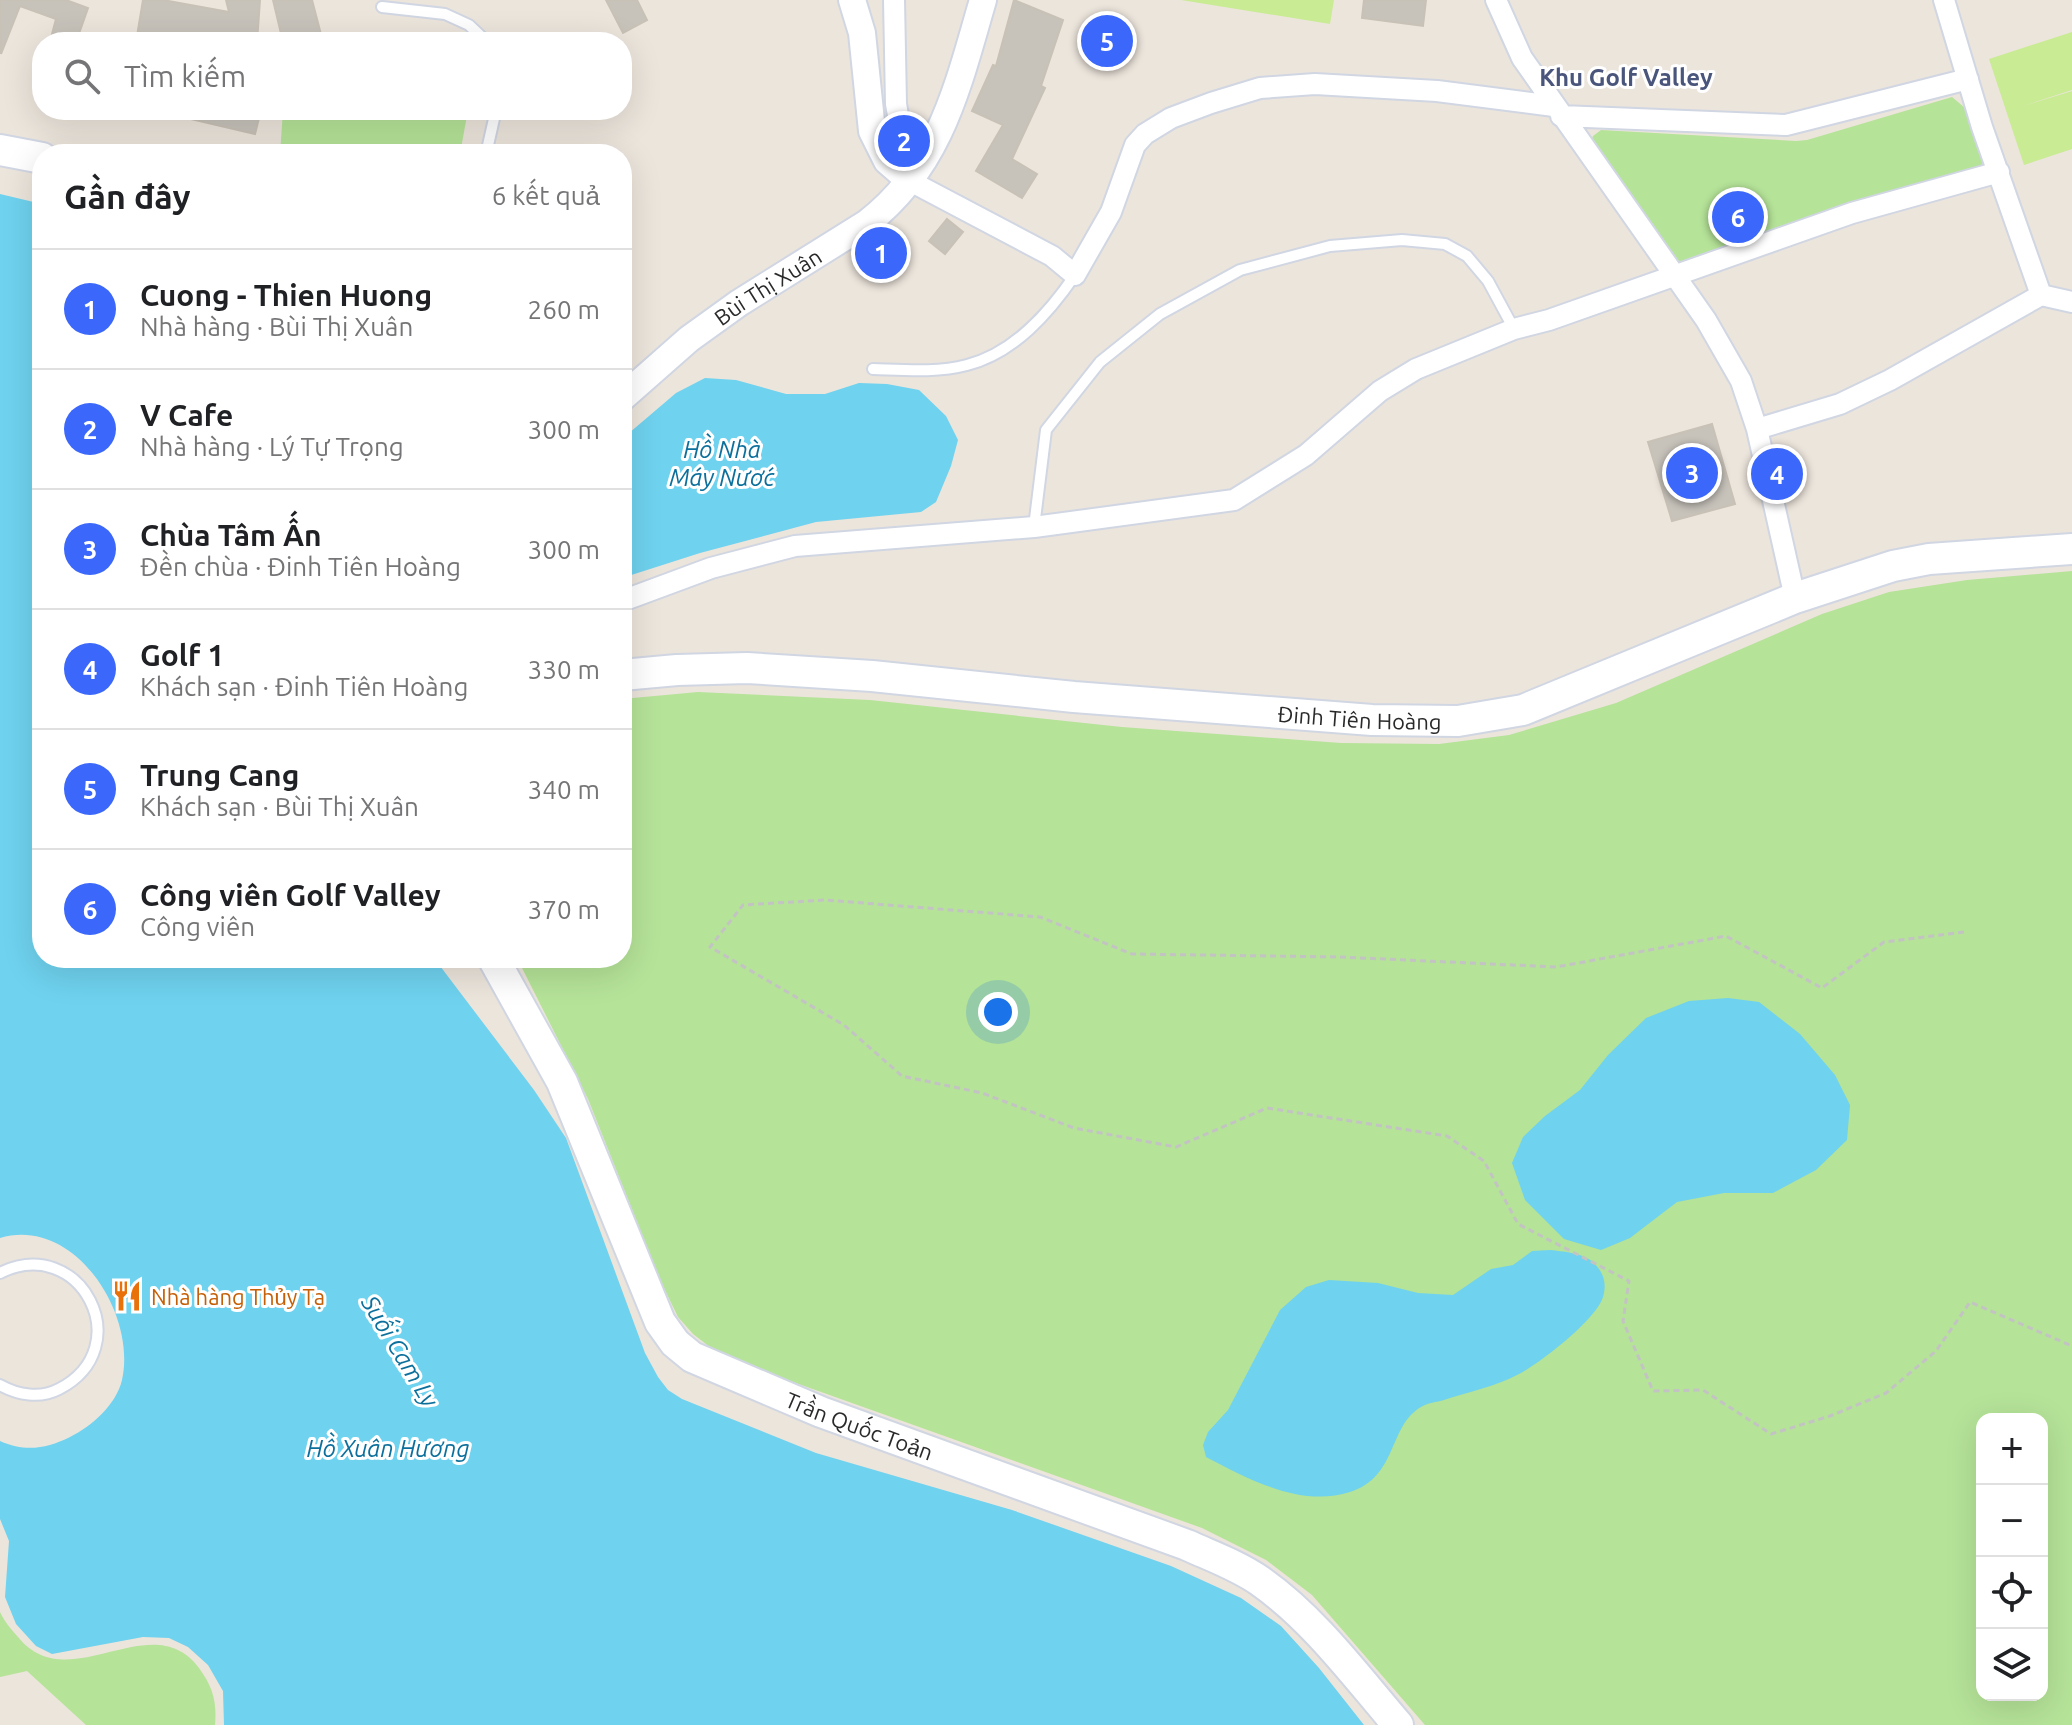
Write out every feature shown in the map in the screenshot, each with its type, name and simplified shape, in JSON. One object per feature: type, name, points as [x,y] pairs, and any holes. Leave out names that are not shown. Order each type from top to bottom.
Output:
[{"type":"main road","points":[[0,150],[32,156]]},
{"type":"main road","name":"Đinh Tiên Hoàng","points":[[632,674],[747,668],[1372,720],[1458,721],[1523,710],[1795,598],[1893,566],[1929,559],[2072,549]]},
{"type":"main road","name":"Trần Quốc Toản","points":[[499,968],[562,1082],[660,1322],[692,1357],[821,1412],[1187,1545],[1235,1566],[1260,1581],[1310,1624],[1398,1725]]},
{"type":"street","points":[[852,0],[862,33],[872,131],[887,161],[910,181],[1052,256],[1075,275],[1111,212],[1135,145],[1145,134],[1171,118],[1260,88],[1315,84],[1437,91],[1558,111],[1786,125],[1968,79]]},
{"type":"street","points":[[894,0],[896,104],[910,181]]},
{"type":"street","name":"Bùi Thị Xuân","points":[[632,389],[689,339],[739,303],[887,208],[935,144],[983,0]]},
{"type":"street","points":[[1496,0],[1522,58],[1706,320],[1741,381],[1757,429],[1795,598]]},
{"type":"street","points":[[1944,0],[2041,295]]},
{"type":"street","points":[[632,597],[711,568],[795,546],[1034,527],[1234,500],[1306,455],[1380,391],[1416,369],[1514,329],[1549,320],[1852,213],[1999,172]]},
{"type":"street","points":[[1757,429],[1840,404],[1890,380],[2041,295],[2072,302]]},
{"type":"lane","points":[[382,7],[445,14],[476,32]]},
{"type":"lane","points":[[488,144],[494,120]]},
{"type":"lane","points":[[1034,527],[1046,430],[1091,373],[1100,362],[1160,314],[1240,270],[1330,246],[1402,240],[1445,244],[1467,256],[1481,272],[1514,329]]},
{"type":"lane","points":[[873,369],[959,367],[986,358],[1018,339],[1055,304],[1075,275]]},
{"type":"lane","points":[[0,1273],[23,1265],[44,1265],[64,1272],[81,1286],[93,1304],[98,1325],[96,1346],[88,1366],[73,1382],[54,1392],[33,1395],[11,1391],[0,1385]]},
{"type":"path","points":[[1964,932],[1884,942],[1822,988],[1726,936],[1556,967],[1341,957],[1132,954],[1040,917],[825,900],[743,905],[710,947],[844,1025],[902,1076],[982,1093],[1074,1128],[1176,1147],[1267,1108],[1447,1136],[1484,1161],[1518,1224],[1629,1281],[1623,1321],[1653,1391],[1703,1390],[1771,1434],[1830,1416],[1886,1393],[1936,1351],[1970,1302],[2072,1346]]},
{"type":"green space","points":[[1181,0],[1334,0],[1330,24]]},
{"type":"green space","points":[[2072,32],[2072,90],[2017,108],[2072,91],[2072,149],[2024,165],[1989,59]]},
{"type":"green space","points":[[1952,97],[1965,108],[1984,153],[1984,161],[1977,172],[1695,263],[1674,265],[1589,146],[1593,136],[1601,130],[1807,140]]},
{"type":"green space","points":[[282,120],[466,120],[462,144],[281,144]]},
{"type":"green space","points":[[2072,571],[2072,1725],[1425,1725],[1312,1595],[1266,1560],[1202,1528],[765,1372],[715,1351],[693,1334],[678,1317],[661,1282],[588,1099],[522,968],[632,968],[632,698],[698,692],[870,700],[1122,727],[1341,743],[1439,744],[1509,735],[1616,703],[1822,614],[1889,592],[1967,580]]},
{"type":"green space","points":[[0,1612],[18,1637],[38,1654],[61,1659],[85,1658],[158,1645],[180,1651],[199,1668],[208,1682],[215,1702],[215,1725],[86,1725],[27,1671],[0,1677]]},
{"type":"water","name":"Hồ Xuân Hương","points":[[0,194],[32,202],[32,968],[442,968],[534,1090],[566,1138],[645,1353],[668,1390],[682,1399],[816,1453],[1012,1510],[1171,1566],[1241,1598],[1281,1626],[1364,1725],[224,1725],[223,1691],[208,1665],[188,1647],[169,1638],[143,1637],[52,1654],[36,1646],[16,1624],[5,1597],[9,1541],[0,1519],[0,1441],[18,1447],[44,1446],[87,1427],[109,1406],[119,1389],[124,1354],[120,1326],[110,1300],[94,1276],[75,1256],[52,1241],[27,1235],[0,1238]]},
{"type":"water","name":"Hồ Nhà Máy Nước","points":[[705,378],[736,380],[786,394],[825,394],[859,383],[887,384],[919,390],[946,416],[958,440],[936,502],[921,512],[816,522],[632,575],[632,430],[676,393]]},
{"type":"water","points":[[1728,998],[1759,1002],[1800,1034],[1835,1075],[1850,1105],[1847,1140],[1816,1170],[1773,1193],[1724,1193],[1677,1202],[1630,1238],[1601,1250],[1564,1239],[1525,1200],[1512,1163],[1523,1137],[1580,1090],[1608,1055],[1646,1018],[1689,1001]]},
{"type":"water","points":[[1550,1250],[1584,1256],[1601,1272],[1604,1293],[1590,1317],[1553,1351],[1519,1374],[1421,1407],[1410,1415],[1385,1464],[1365,1485],[1331,1496],[1294,1494],[1257,1482],[1206,1457],[1203,1445],[1208,1432],[1228,1410],[1280,1310],[1306,1287],[1329,1280],[1378,1283],[1418,1293],[1453,1295],[1491,1269],[1513,1265],[1532,1251]]},
{"type":"building","points":[[0,0],[66,0],[88,8],[80,32],[53,32],[56,19],[20,6],[1,54]]},
{"type":"building","points":[[143,0],[163,0],[229,12],[226,0],[260,0],[258,32],[138,32]]},
{"type":"building","points":[[273,0],[312,0],[320,32],[281,32]]},
{"type":"building","points":[[606,0],[637,0],[647,20],[622,32]]},
{"type":"building","points":[[1014,0],[1063,20],[1041,86],[1045,88],[1012,159],[1037,174],[1022,198],[976,171],[1003,125],[972,111],[993,65],[996,66]]},
{"type":"building","points":[[1364,0],[1426,0],[1423,26],[1362,18]]},
{"type":"building","points":[[195,120],[258,120],[255,134]]},
{"type":"building","points":[[947,219],[963,232],[945,254],[929,241]]},
{"type":"building","points":[[1712,424],[1735,504],[1672,521],[1648,442]]},
{"type":"place","name":"Trung Cang","points":[[1107,41]]},
{"type":"place","name":"V Cafe","points":[[904,141]]},
{"type":"place","name":"Công viên Golf Valley","points":[[1738,217]]},
{"type":"place","name":"Cuong - Thien Huong","points":[[881,253]]},
{"type":"place","name":"Chùa Tâm Ấn","points":[[1692,473]]},
{"type":"place","name":"Golf 1","points":[[1777,474]]},
{"type":"place","name":"Nhà hàng Thủy Tạ","points":[[127,1296]]},
{"type":"district","name":"Khu Golf Valley","points":[[1626,77]]},
{"type":"water label","name":"Suối Cam Ly","points":[[400,1351]]}]
